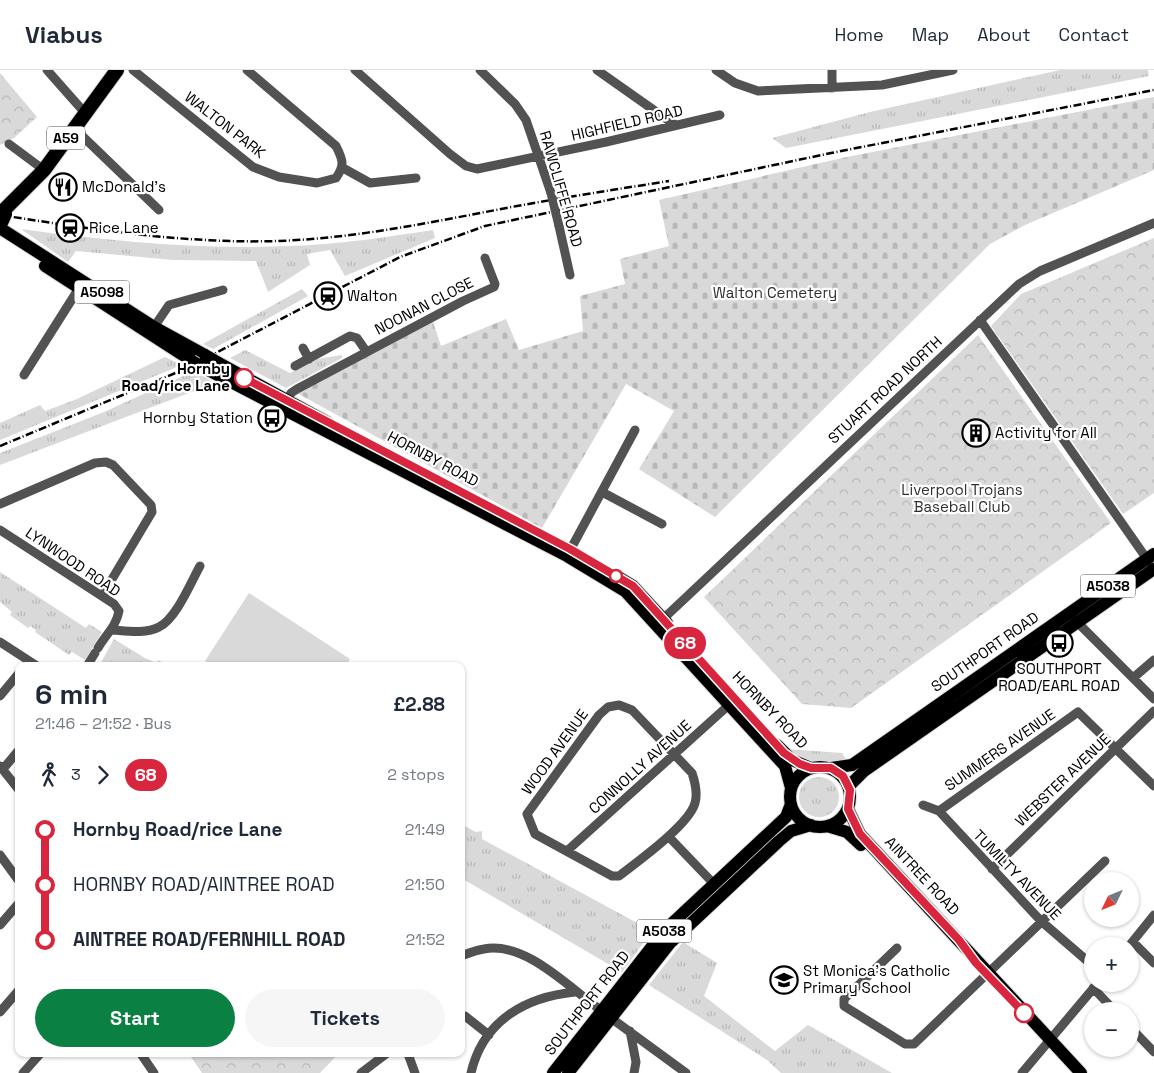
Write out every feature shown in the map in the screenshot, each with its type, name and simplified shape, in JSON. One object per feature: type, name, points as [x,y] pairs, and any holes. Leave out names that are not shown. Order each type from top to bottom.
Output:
[{"type":"highway","name":"A59","points":[[2,218],[44,170],[117,70]]},
{"type":"main road","name":"HORNBY ROAD","points":[[2,218],[81,284],[192,361],[217,362],[285,405]]},
{"type":"main road","name":"HORNBY ROAD","points":[[0,237],[154,327],[205,362],[633,586],[784,753],[792,760],[811,768]]},
{"type":"main road","name":"HORNBY ROAD","points":[[569,553],[625,591],[730,704]]},
{"type":"main road","name":"SOUTHPORT ROAD","points":[[831,768],[852,765],[1152,563]]},
{"type":"main road","name":"SOUTHPORT ROAD","points":[[849,786],[864,772],[1073,618]]},
{"type":"main road","name":"A5098","points":[[730,704],[785,766],[791,788]]},
{"type":"main road","name":"A5038","points":[[811,768],[831,768]]},
{"type":"main road","points":[[811,768],[799,775],[791,788],[791,804],[799,818],[811,825]]},
{"type":"main road","points":[[827,826],[837,822],[848,809],[851,796],[849,786],[843,776],[831,768]]},
{"type":"main road","name":"SOUTHPORT ROAD","points":[[568,1073],[665,930],[786,817],[791,804]]},
{"type":"main road","name":"AINTREE ROAD","points":[[848,809],[860,834],[959,940],[976,963]]},
{"type":"main road","name":"SOUTHPORT ROAD","points":[[553,1073],[670,943],[699,915],[791,831],[811,825]]},
{"type":"main road","name":"A5038","points":[[811,825],[827,826]]},
{"type":"main road","name":"AINTREE ROAD","points":[[827,826],[847,832],[856,839],[953,944],[987,974],[1081,1073]]},
{"type":"street","points":[[47,70],[85,113]]},
{"type":"street","name":"WALTON PARK","points":[[133,70],[253,166],[279,177],[317,183],[336,178],[343,168]]},
{"type":"street","points":[[247,70],[336,146],[344,160],[343,168],[370,183],[416,178]]},
{"type":"street","name":"HIGHFIELD ROAD","points":[[355,70],[466,166],[477,169],[540,157],[720,115]]},
{"type":"street","name":"RAWCLIFFE ROAD","points":[[480,70],[516,104],[526,120],[551,193],[570,275]]},
{"type":"street","points":[[598,70],[674,125]]},
{"type":"street","points":[[716,70],[727,73],[746,88],[758,91],[882,85],[953,70]]},
{"type":"street","points":[[832,70],[832,88]]},
{"type":"street","points":[[74,128],[159,210]]},
{"type":"street","points":[[9,144],[44,170]]},
{"type":"street","name":"STUART ROAD NORTH","points":[[663,618],[1019,284],[1040,271],[1154,223]]},
{"type":"street","name":"NOONAN CLOSE","points":[[285,405],[297,389],[366,351],[494,287],[495,284],[485,258]]},
{"type":"street","points":[[24,375],[81,284]]},
{"type":"street","points":[[154,327],[170,304],[223,290]]},
{"type":"street","points":[[980,320],[1152,563]]},
{"type":"street","name":"NOONAN CLOSE","points":[[295,366],[350,336],[357,338],[366,351]]},
{"type":"street","points":[[303,348],[309,359]]},
{"type":"street","points":[[569,553],[635,430]]},
{"type":"street","points":[[0,504],[95,462],[106,462],[113,465],[151,504],[152,512],[102,596]]},
{"type":"street","points":[[602,492],[662,524]]},
{"type":"street","name":"LYNWOOD ROAD","points":[[0,530],[114,604],[119,611],[109,632],[90,662]]},
{"type":"street","points":[[109,632],[159,628],[171,618],[200,566]]},
{"type":"street","points":[[1073,618],[1154,699]]},
{"type":"street","points":[[0,642],[27,662]]},
{"type":"street","points":[[1133,678],[1154,660]]},
{"type":"street","points":[[0,696],[15,678]]},
{"type":"street","name":"CONNOLLY AVENUE","points":[[568,850],[730,704]]},
{"type":"street","name":"WOOD AVENUE","points":[[568,850],[535,834],[527,814],[599,714],[608,706],[619,705],[632,710],[674,755]]},
{"type":"street","name":"WEBSTER AVENUE","points":[[992,869],[1154,710]]},
{"type":"street","name":"SUMMERS AVENUE","points":[[938,811],[1078,712],[1115,749]]},
{"type":"street","points":[[1115,749],[1154,786]]},
{"type":"street","points":[[15,754],[2,768],[15,785]]},
{"type":"street","points":[[568,850],[612,876],[619,876],[668,837],[695,806],[696,798],[696,786],[692,772],[674,755]]},
{"type":"street","name":"TUMILTY AVENUE","points":[[923,804],[938,811],[1041,921],[1084,958]]},
{"type":"street","points":[[668,837],[714,884]]},
{"type":"street","points":[[0,855],[15,876]]},
{"type":"street","points":[[897,948],[844,999],[844,1006],[905,1044],[914,1044],[1105,861]]},
{"type":"street","points":[[0,925],[15,907]]},
{"type":"street","points":[[1137,937],[1154,915]]},
{"type":"street","points":[[465,955],[485,948],[506,950],[535,960],[575,992],[686,1073]]},
{"type":"street","points":[[1139,951],[1154,963]]},
{"type":"street","points":[[471,1073],[475,1054],[489,1035],[514,1009],[540,998],[575,992]]},
{"type":"street","points":[[1022,1073],[1090,992]]},
{"type":"street","points":[[1100,992],[1108,1002]]},
{"type":"street","points":[[0,1012],[15,995]]},
{"type":"street","points":[[465,1016],[489,1035]]},
{"type":"street","points":[[630,1031],[636,1062],[634,1073]]},
{"type":"street","points":[[1139,1036],[1154,1052]]},
{"type":"street","points":[[23,1073],[37,1057]]},
{"type":"street","points":[[143,1057],[154,1073]]},
{"type":"street","points":[[361,1073],[382,1057]]},
{"type":"street","points":[[409,1057],[415,1073]]},
{"type":"green space","points":[[1060,70],[1148,70],[1149,76],[786,148],[772,138],[870,112]]},
{"type":"green space","points":[[0,73],[37,117],[14,138],[0,145]]},
{"type":"green space","name":"Walton Cemetery","points":[[1154,97],[1154,170],[1025,225],[990,244],[715,517],[639,469],[674,411],[626,384],[542,528],[297,393],[433,322],[441,346],[506,319],[519,350],[583,331],[580,296],[625,284],[620,259],[669,246],[659,200],[842,158]]},
{"type":"green space","points":[[21,229],[121,241],[222,247],[325,244],[433,230],[435,238],[345,276],[330,250],[307,254],[310,265],[268,292],[256,261],[173,260],[76,251],[68,262]]},
{"type":"green space","points":[[1154,238],[1154,493],[1123,514],[991,326],[1021,294]]},
{"type":"green space","points":[[302,289],[308,296],[213,349],[203,344]]},
{"type":"green space","name":"Liverpool Trojans Baseball Club","points":[[978,335],[1111,523],[851,708],[802,704],[704,597]]},
{"type":"green space","points":[[245,350],[290,373],[317,359],[342,355],[342,358],[286,388],[230,358]]},
{"type":"green space","points":[[165,357],[182,365],[0,440],[0,423],[40,405],[45,411],[77,399]]},
{"type":"green space","points":[[194,371],[215,383],[0,465],[0,453],[104,412]]},
{"type":"green space","points":[[0,572],[86,628],[89,624],[102,632],[85,660],[72,652],[69,655],[35,632],[36,630],[30,626],[28,628],[10,615],[12,612],[0,602]]},
{"type":"green space","points":[[249,593],[350,659],[348,662],[205,661]]},
{"type":"green space","points":[[114,639],[155,662],[101,662]]},
{"type":"green space","points":[[786,749],[842,753],[847,761],[823,763],[800,757]]},
{"type":"green space","points":[[819,777],[833,783],[839,797],[833,811],[819,817],[805,811],[799,797],[805,783]]},
{"type":"green space","points":[[465,826],[476,832],[482,831],[482,839],[652,931],[622,972],[465,880]]},
{"type":"green space","points":[[683,942],[717,963],[704,996],[775,1051],[808,1025],[892,1073],[781,1073],[767,1060],[649,985]]},
{"type":"green space","points":[[191,1057],[335,1057],[320,1073],[202,1073]]},
{"type":"railway","points":[[0,446],[185,369],[400,257],[485,226],[831,153],[1154,90]]},
{"type":"railway","points":[[0,215],[173,238],[278,241],[368,233],[669,181]]},
{"type":"bus line","name":"68","points":[[244,378],[570,549],[633,586],[784,753],[800,764],[811,768],[818,766],[831,768],[843,776],[851,796],[848,809],[852,822],[860,834],[959,940],[976,963],[1024,1013]]},
{"type":"place","name":"McDonald's","points":[[63,187]]},
{"type":"place","name":"Rice Lane","points":[[70,228]]},
{"type":"place","name":"Walton","points":[[328,296]]},
{"type":"place","name":"Hornby Road/rice Lane","points":[[244,378]]},
{"type":"place","name":"Hornby Station","points":[[272,418]]},
{"type":"place","name":"Activity for All","points":[[976,433]]},
{"type":"place","name":"SOUTHPORT ROAD/EARL ROAD","points":[[1059,643]]},
{"type":"place","name":"St Monica's Catholic Primary School","points":[[784,980]]}]
